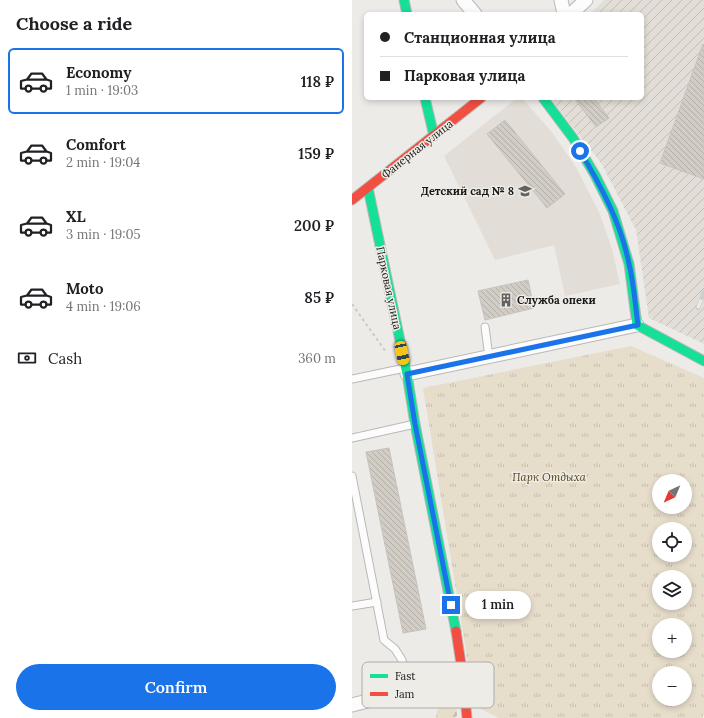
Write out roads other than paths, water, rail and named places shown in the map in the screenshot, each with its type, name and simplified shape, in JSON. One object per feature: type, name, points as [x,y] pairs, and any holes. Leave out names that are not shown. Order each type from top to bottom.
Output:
[{"type":"street","points":[[404,0],[407,12]]},
{"type":"street","points":[[463,0],[471,12]]},
{"type":"street","points":[[561,0],[564,12]]},
{"type":"street","points":[[573,12],[586,0]]},
{"type":"street","points":[[425,100],[434,136]]},
{"type":"street","name":"Фанерная улица","points":[[352,200],[479,100]]},
{"type":"street","points":[[544,100],[573,138],[595,175],[613,211],[630,264],[638,325]]},
{"type":"street","name":"Парковая улица","points":[[368,188],[403,371],[463,662]]},
{"type":"street","points":[[403,371],[489,357],[638,325],[704,361]]},
{"type":"street","points":[[352,704],[362,702]]},
{"type":"street","name":"Парковая улица","points":[[467,708],[467,718]]},
{"type":"lane","points":[[485,327],[489,357]]},
{"type":"lane","points":[[352,379],[403,371]]},
{"type":"lane","points":[[352,438],[415,424]]},
{"type":"lane","points":[[352,476],[384,640],[395,649],[402,662]]},
{"type":"lane","points":[[352,606],[377,602]]},
{"type":"railway","points":[[698,308],[704,292]]},
{"type":"place","name":"Детский сад № 8","points":[[525,191]]},
{"type":"place","name":"Служба опеки","points":[[506,300]]},
{"type":"park label","name":"Парк Отдыха","points":[[549,477]]}]
